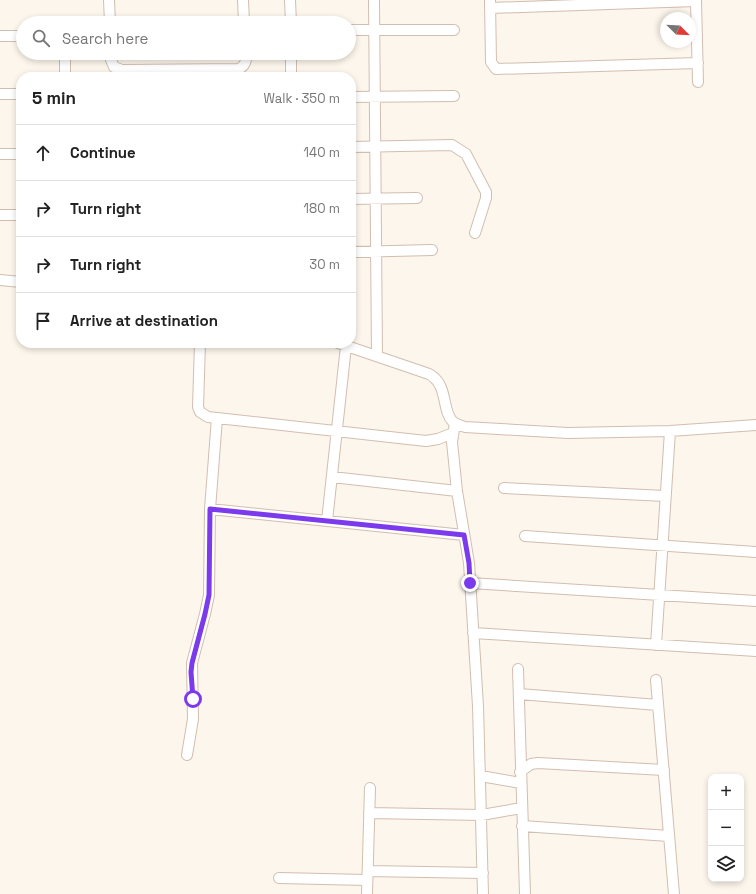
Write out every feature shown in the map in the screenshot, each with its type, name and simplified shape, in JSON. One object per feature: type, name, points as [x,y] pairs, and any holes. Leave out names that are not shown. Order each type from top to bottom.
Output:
[{"type":"street","points":[[109,0],[110,16]]},
{"type":"street","points":[[243,0],[244,16]]},
{"type":"street","points":[[290,0],[291,16]]},
{"type":"street","points":[[374,0],[377,356]]},
{"type":"street","points":[[698,63],[496,69],[491,62],[490,4],[696,0],[698,63],[698,82]]},
{"type":"street","points":[[356,30],[454,30]]},
{"type":"street","points":[[0,36],[16,36]]},
{"type":"street","points":[[64,60],[65,72]]},
{"type":"street","points":[[111,60],[114,67],[122,70],[238,69],[242,68],[246,60]]},
{"type":"street","points":[[291,60],[291,72]]},
{"type":"street","points":[[0,94],[16,94]]},
{"type":"street","points":[[356,97],[454,96]]},
{"type":"street","points":[[356,147],[452,145],[462,151],[470,161],[486,192],[486,198],[475,233]]},
{"type":"street","points":[[0,154],[16,154]]},
{"type":"street","points":[[356,199],[417,198]]},
{"type":"street","points":[[0,215],[16,215]]},
{"type":"street","points":[[356,252],[432,250]]},
{"type":"street","points":[[0,280],[16,282]]},
{"type":"street","points":[[200,348],[198,407],[200,412],[208,417],[426,441],[452,434]]},
{"type":"street","points":[[327,521],[337,431],[342,348]]},
{"type":"street","points":[[354,348],[434,376],[440,384],[450,418],[455,423],[469,428],[568,433],[670,431],[756,425]]},
{"type":"street","points":[[187,755],[193,719],[192,663],[209,595],[210,509],[217,418]]},
{"type":"street","points":[[455,423],[452,434],[452,442],[457,491],[469,563],[478,706],[483,894]]},
{"type":"street","points":[[656,645],[670,431]]},
{"type":"street","points":[[332,477],[457,491]]},
{"type":"street","points":[[504,488],[665,496]]},
{"type":"street","points":[[210,509],[464,535]]},
{"type":"street","points":[[525,536],[756,552]]},
{"type":"street","points":[[470,583],[756,601]]},
{"type":"street","points":[[473,634],[756,650]]},
{"type":"street","points":[[518,669],[521,808],[525,894],[528,894]]},
{"type":"street","points":[[656,680],[674,894]]},
{"type":"street","points":[[519,694],[658,705]]},
{"type":"street","points":[[520,772],[532,764],[538,763],[664,770]]},
{"type":"street","points":[[480,776],[521,783]]},
{"type":"street","points":[[367,894],[370,788]]},
{"type":"street","points":[[369,813],[482,814],[521,808]]},
{"type":"street","points":[[522,826],[669,836]]},
{"type":"street","points":[[279,878],[483,872]]},
{"type":"route","points":[[193,699],[191,672],[192,663],[209,595],[210,509],[464,535],[469,563],[470,583]]}]
